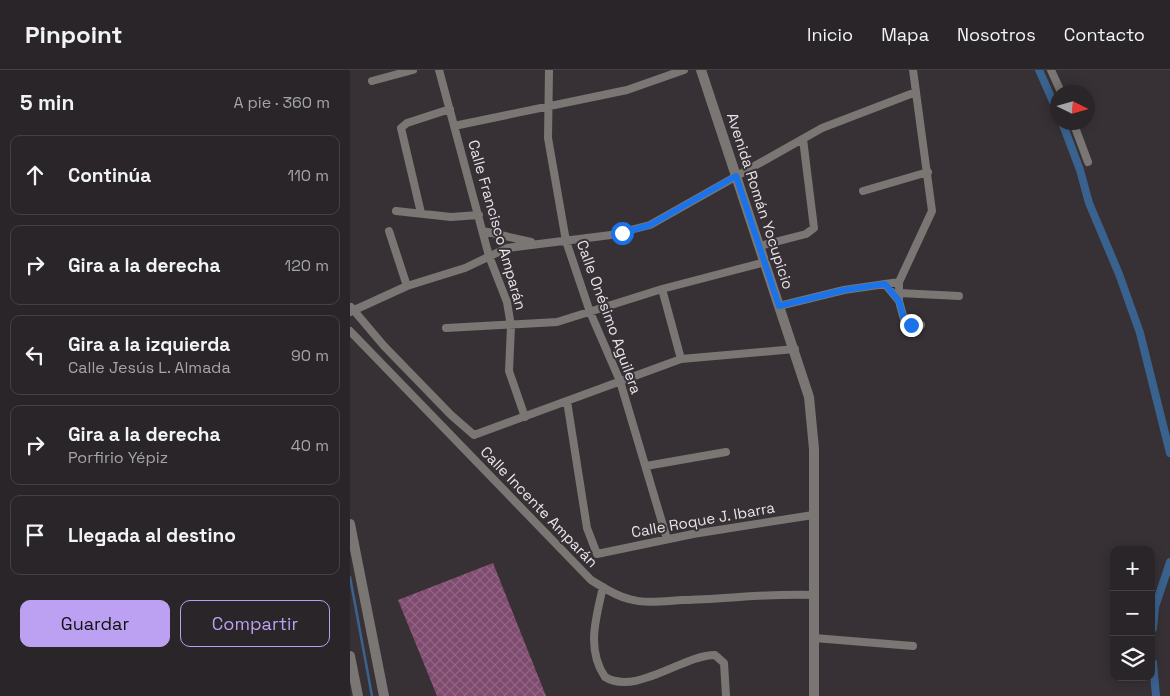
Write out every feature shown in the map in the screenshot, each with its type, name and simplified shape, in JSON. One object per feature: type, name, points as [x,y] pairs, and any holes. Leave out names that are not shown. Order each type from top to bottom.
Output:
[{"type":"street","points":[[372,81],[396,72],[413,70]]},
{"type":"street","name":"Calle Francisco Amparán","points":[[439,70],[489,256],[504,293],[511,326],[509,371],[526,416]]},
{"type":"street","name":"Calle Onésimo Aguilera","points":[[549,70],[548,138],[566,241],[590,312],[620,381],[667,539]]},
{"type":"street","points":[[454,126],[627,90],[684,70]]},
{"type":"street","name":"Avenida Román Yocupicio","points":[[701,70],[809,397],[812,424],[814,696]]},
{"type":"street","points":[[913,70],[932,211],[899,282],[899,297],[905,323],[921,325]]},
{"type":"street","points":[[1051,70],[1058,85]]},
{"type":"street","points":[[794,348],[681,360],[474,435],[451,415],[351,310],[407,286],[456,271],[507,248],[617,234],[650,225],[803,139],[840,121],[916,92]]},
{"type":"street","points":[[421,213],[401,128],[407,123],[450,110]]},
{"type":"street","points":[[1076,130],[1088,162]]},
{"type":"street","points":[[760,246],[806,234],[814,228],[803,139]]},
{"type":"street","points":[[863,191],[928,172]]},
{"type":"street","points":[[396,211],[451,217],[479,215]]},
{"type":"street","points":[[389,231],[407,286]]},
{"type":"street","points":[[483,231],[538,243]]},
{"type":"street","points":[[446,328],[511,326],[557,322],[662,289],[765,262]]},
{"type":"street","points":[[779,306],[844,290],[899,282]]},
{"type":"street","points":[[885,284],[899,297],[959,296]]},
{"type":"street","points":[[662,289],[681,360]]},
{"type":"street","name":"Calle Incente Amparán","points":[[350,331],[591,580],[603,588],[621,597],[638,601],[814,593]]},
{"type":"street","name":"Calle Roque J. Ibarra","points":[[567,401],[587,528],[594,551],[598,555],[667,539],[813,515]]},
{"type":"street","points":[[646,466],[726,452]]},
{"type":"street","points":[[350,524],[384,696]]},
{"type":"street","points":[[603,588],[594,622],[593,642],[604,676],[621,690]]},
{"type":"street","points":[[814,638],[913,646]]},
{"type":"street","points":[[671,678],[706,656],[715,655],[724,663],[726,696]]},
{"type":"street","points":[[350,656],[358,696]]},
{"type":"building","points":[[493,563],[546,696],[437,696],[398,600]]},
{"type":"waterway","points":[[1039,70],[1050,95]]},
{"type":"waterway","points":[[1065,130],[1080,170],[1089,203],[1119,274],[1140,333],[1170,453]]},
{"type":"waterway","points":[[1155,607],[1170,562]]},
{"type":"waterway","points":[[350,577],[372,696]]},
{"type":"waterway","points":[[1155,681],[1156,696]]},
{"type":"route","points":[[622,233],[650,225],[690,204],[736,176],[779,306],[844,290],[885,284],[899,301],[904,322],[911,325]]}]
